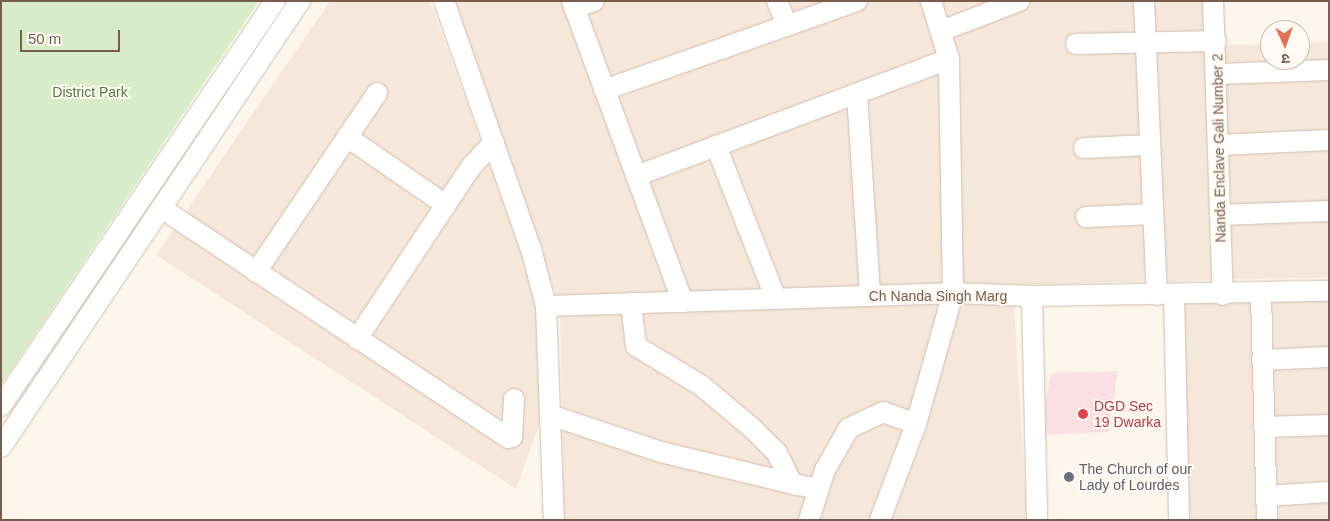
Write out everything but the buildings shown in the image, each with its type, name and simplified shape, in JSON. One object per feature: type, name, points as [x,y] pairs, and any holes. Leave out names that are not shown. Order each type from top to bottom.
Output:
[{"type":"street","points":[[1,406],[274,1]]},
{"type":"street","points":[[1,447],[300,1]]},
{"type":"street","points":[[444,1],[532,248],[546,306],[553,416],[554,520]]},
{"type":"street","points":[[594,1],[573,5],[682,302]]},
{"type":"street","points":[[777,1],[787,26]]},
{"type":"street","points":[[604,90],[857,1]]},
{"type":"street","points":[[880,520],[916,424],[953,293],[949,59],[931,1]]},
{"type":"street","points":[[941,31],[1019,1]]},
{"type":"street","points":[[1144,1],[1153,214],[1165,295],[1179,520]]},
{"type":"street","name":"Nanda Enclave Gali Number 2","points":[[1213,1],[1216,41],[1223,295]]},
{"type":"street","points":[[1076,44],[1216,41]]},
{"type":"street","points":[[636,176],[949,59]]},
{"type":"street","points":[[1217,74],[1329,70]]},
{"type":"street","points":[[256,272],[377,93]]},
{"type":"street","points":[[857,94],[870,296]]},
{"type":"street","points":[[347,137],[446,205]]},
{"type":"street","points":[[1219,145],[1329,140]]},
{"type":"street","points":[[357,339],[476,161],[494,142]]},
{"type":"street","points":[[1084,148],[1150,145]]},
{"type":"street","points":[[716,146],[776,299]]},
{"type":"street","points":[[161,208],[508,438],[512,436],[514,399]]},
{"type":"street","points":[[1220,215],[1329,211]]},
{"type":"street","points":[[1086,217],[1153,214]]},
{"type":"street","name":"Ch Nanda Singh Marg","points":[[546,306],[953,293],[1032,296],[1223,295],[1329,291]]},
{"type":"street","points":[[1260,294],[1267,520]]},
{"type":"street","points":[[1032,296],[1037,520]]},
{"type":"street","points":[[631,303],[636,346],[702,386],[753,429],[777,454],[792,484],[819,489]]},
{"type":"street","points":[[1262,360],[1329,357]]},
{"type":"street","points":[[809,520],[825,470],[850,428],[883,412],[916,424]]},
{"type":"street","points":[[553,416],[661,452],[798,485]]},
{"type":"street","points":[[1264,427],[1329,425]]},
{"type":"street","points":[[1266,496],[1329,492]]},
{"type":"shaded area","points":[[330,1],[430,1],[540,303],[542,417],[516,489],[156,255]]},
{"type":"shaded area","points":[[449,1],[1224,1],[1226,45],[1260,44],[1260,70],[1310,70],[1310,42],[1329,41],[1329,277],[556,296]]},
{"type":"shaded area","points":[[1329,296],[1329,520],[1174,520],[1163,302]]},
{"type":"shaded area","points":[[1014,304],[1027,520],[564,520],[560,309]]},
{"type":"shaded area","points":[[1118,371],[1108,432],[1039,435],[1051,373]]},
{"type":"green space","name":"District Park","points":[[1,1],[259,1],[1,385]]},
{"type":"place","name":"DGD Sec 19 Dwarka","points":[[1083,414]]},
{"type":"place","name":"The Church of our Lady of Lourdes","points":[[1069,477]]}]
